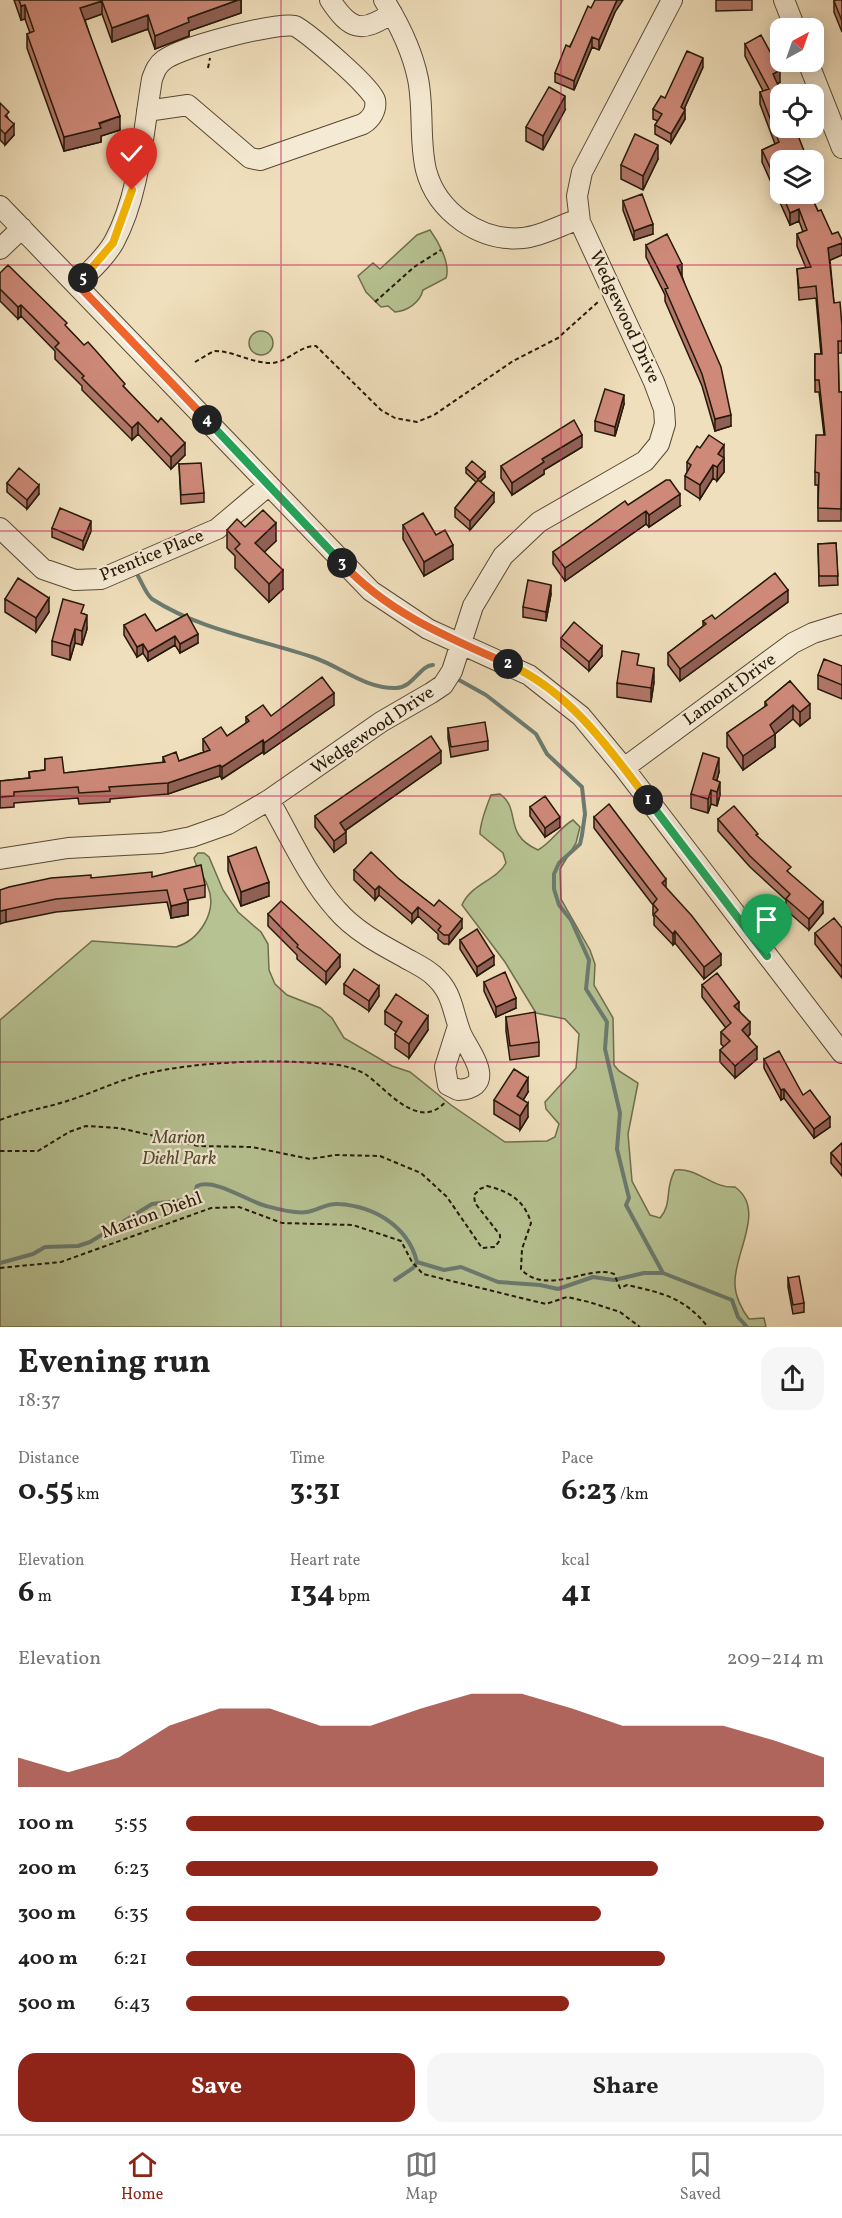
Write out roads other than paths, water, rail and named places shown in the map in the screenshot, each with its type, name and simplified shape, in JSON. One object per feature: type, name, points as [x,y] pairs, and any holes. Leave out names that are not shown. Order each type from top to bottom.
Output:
[{"type":"street","points":[[330,0],[345,21],[354,26],[371,25],[388,7],[405,38],[418,79],[427,170],[444,204],[466,224],[484,233],[504,238],[532,236],[579,219]]},
{"type":"street","name":"Wedgewood Drive","points":[[0,860],[62,849],[161,843],[190,837],[228,824],[269,800],[381,722],[442,685],[452,671],[460,643],[486,580],[517,540],[552,514],[645,461],[662,438],[664,409],[654,382],[579,219],[577,196],[582,172],[672,0]]},
{"type":"street","points":[[784,0],[791,18]]},
{"type":"street","points":[[77,284],[101,259],[117,234],[132,190],[154,74],[166,58],[244,33],[285,25],[299,28],[369,88],[376,104],[373,114],[363,124],[260,160],[250,158],[188,105],[147,111]]},
{"type":"street","points":[[812,72],[842,148]]},
{"type":"street","points":[[0,206],[371,591],[428,629],[524,671],[561,699],[598,735],[842,1053]]},
{"type":"street","points":[[0,249],[21,228]]},
{"type":"street","name":"Prentice Place","points":[[0,528],[43,569],[75,580],[101,579],[218,529],[269,485]]},
{"type":"street","name":"Lamont Drive","points":[[624,768],[793,644],[813,633],[842,624]]},
{"type":"street","points":[[269,800],[320,889],[336,909],[369,938],[435,976],[453,1002],[458,1026],[477,1058],[479,1073],[466,1090],[452,1088],[445,1078],[445,1067],[458,1026]]},
{"type":"waterway","points":[[138,576],[152,599],[171,610],[211,627],[315,658],[374,685],[402,687],[424,668],[433,665]]},
{"type":"waterway","points":[[459,680],[486,695],[536,734],[547,754],[582,787],[585,814],[580,844],[559,863],[554,874],[554,889],[559,905],[571,920],[589,960],[586,989],[607,1022],[605,1049],[620,1113],[617,1149],[629,1198],[626,1205],[663,1273]]},
{"type":"waterway","points":[[0,1263],[33,1254],[45,1247],[78,1246],[90,1242],[152,1204],[193,1199],[197,1186],[204,1184],[222,1187],[258,1203],[286,1211],[307,1212],[338,1204],[364,1209],[388,1220],[406,1238],[417,1262],[413,1268],[395,1280]]},
{"type":"waterway","points":[[417,1262],[444,1270],[461,1267],[498,1282],[540,1285],[558,1289],[593,1277],[614,1280],[644,1273],[663,1273],[732,1300],[738,1317],[747,1327]]},
{"type":"park label","name":"Marion Diehl Park","points":[[179,1148]]}]
